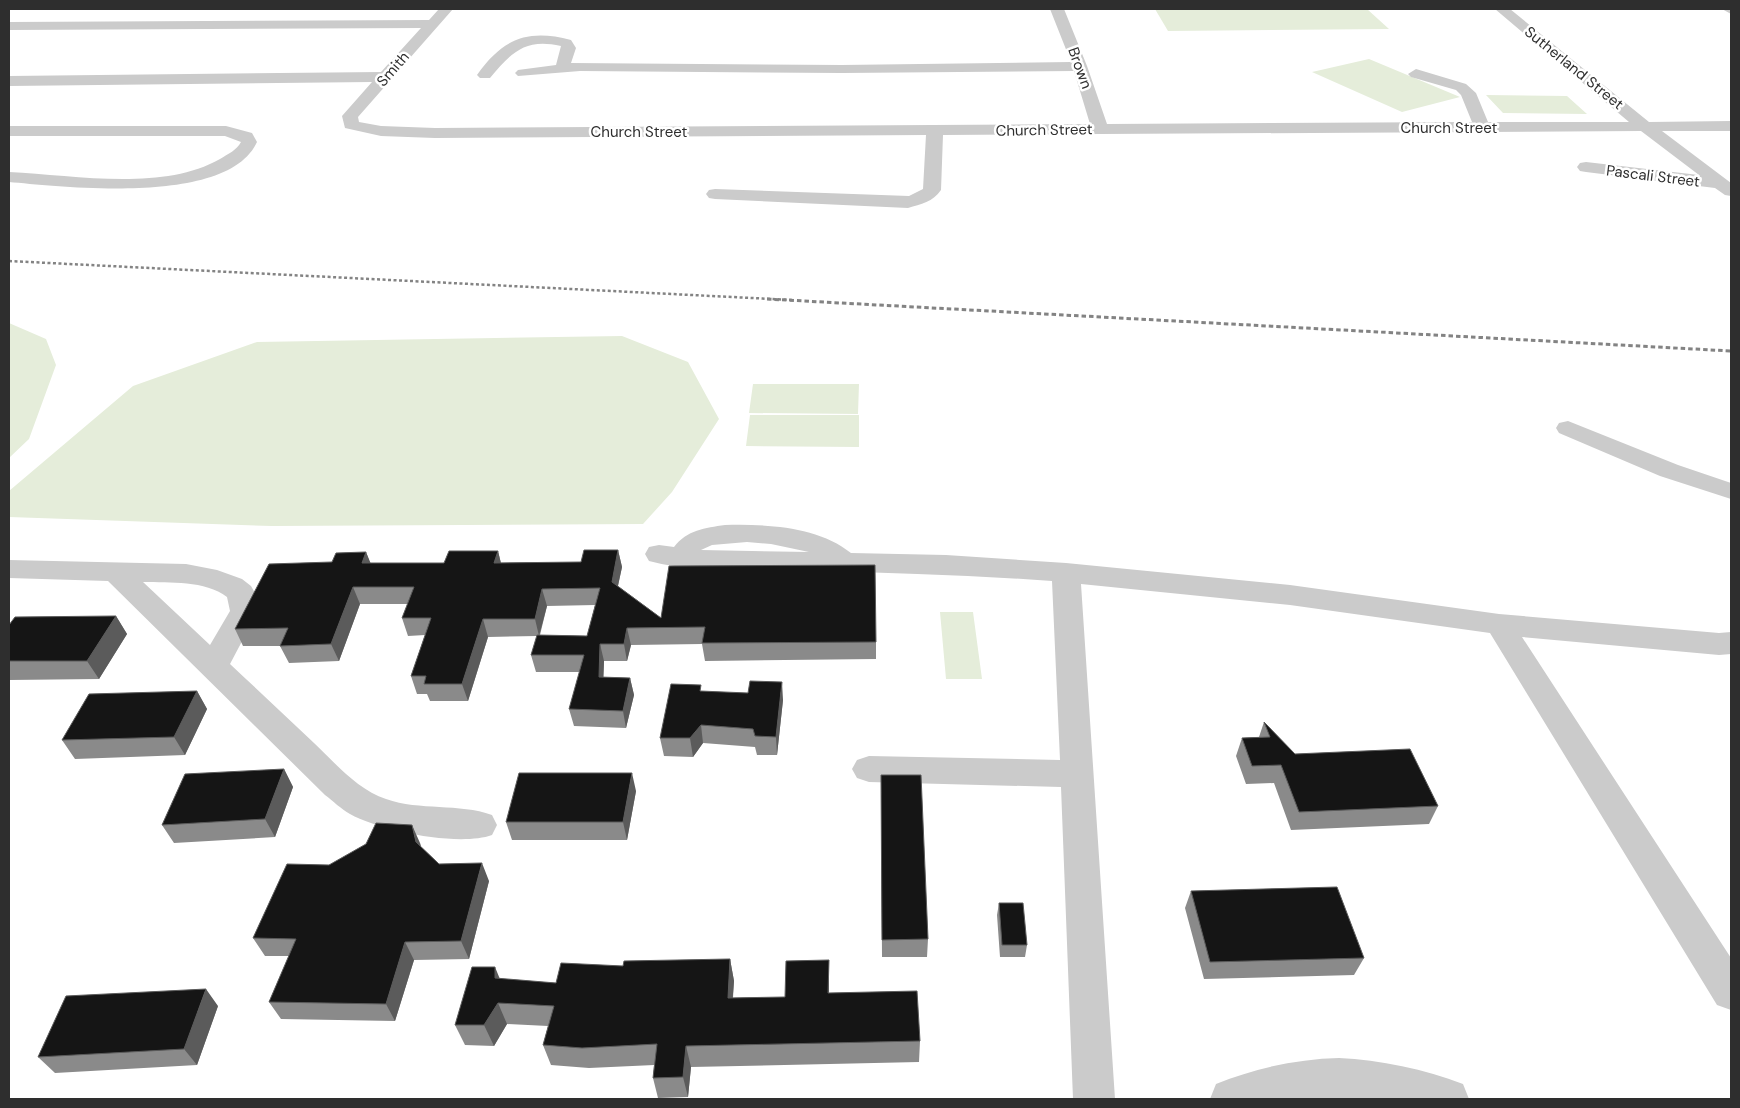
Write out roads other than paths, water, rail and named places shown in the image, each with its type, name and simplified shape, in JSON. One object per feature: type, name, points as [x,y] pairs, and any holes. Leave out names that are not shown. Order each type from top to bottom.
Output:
[{"type":"street","name":"Smith","points":[[358,128],[351,125],[350,116],[446,9]]},
{"type":"street","name":"Brown","points":[[1057,9],[1080,66],[1100,129]]},
{"type":"street","name":"Sutherland Street","points":[[1502,9],[1646,127],[1726,187]]},
{"type":"street","points":[[9,26],[431,24]]},
{"type":"street","points":[[485,75],[509,48],[529,40],[554,40],[566,43],[569,48],[562,68]]},
{"type":"street","points":[[523,73],[562,68],[842,69],[1080,66]]},
{"type":"street","points":[[1416,74],[1461,87],[1468,94],[1482,128]]},
{"type":"street","points":[[9,81],[386,77]]},
{"type":"street","name":"Church Street","points":[[358,128],[434,133],[935,132],[1100,129],[1731,126]]},
{"type":"street","points":[[335,135],[358,128]]},
{"type":"street","points":[[9,131],[226,131],[246,137],[249,142],[247,148],[224,167],[210,173],[169,181],[103,181],[9,177]]},
{"type":"street","points":[[715,194],[908,202],[918,200],[928,195],[932,190],[935,132]]},
{"type":"street","name":"Pascali Street","points":[[1586,168],[1726,187]]},
{"type":"street","points":[[1568,428],[1694,481],[1731,491]]},
{"type":"street","points":[[670,555],[703,560],[946,564],[1066,573],[1290,595],[1499,624],[1727,647]]},
{"type":"street","points":[[9,569],[186,574],[217,580],[232,586],[241,593],[244,611],[213,668]]},
{"type":"street","points":[[114,571],[337,785],[362,804],[383,812],[422,820],[480,825]]},
{"type":"street","points":[[1066,573],[1094,1099]]},
{"type":"street","points":[[1499,624],[1731,992]]},
{"type":"street","points":[[869,769],[1078,774]]},
{"type":"street","points":[[1231,1099],[1264,1089],[1316,1079],[1354,1079],[1448,1099]]},
{"type":"railway","points":[[9,261],[792,300]]},
{"type":"railway","points":[[767,299],[1731,351]]}]
